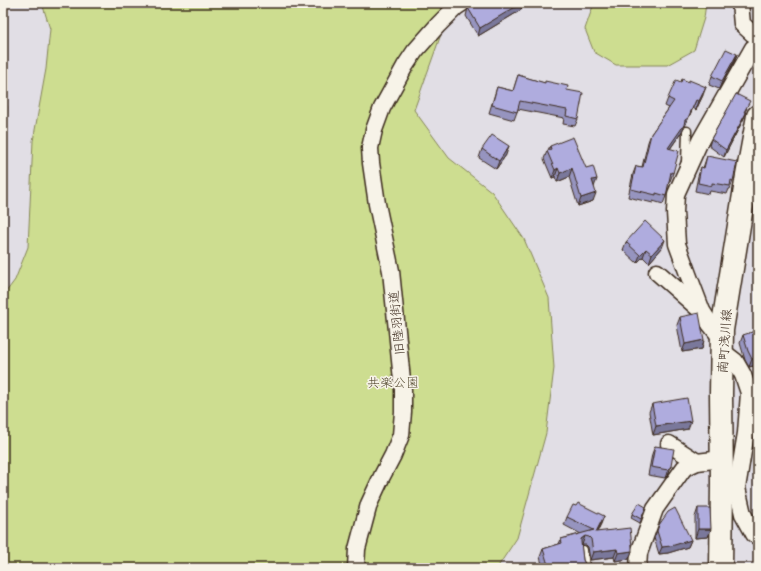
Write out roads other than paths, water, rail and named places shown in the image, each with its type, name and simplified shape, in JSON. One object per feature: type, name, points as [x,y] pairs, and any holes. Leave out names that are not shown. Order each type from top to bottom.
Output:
[{"type":"street","name":"旧陸羽街道","points":[[356,568],[357,549],[369,504],[401,435],[403,412],[403,390],[391,271],[377,204],[370,148],[374,130],[382,108],[405,66],[415,51],[438,25],[462,3]]},
{"type":"street","points":[[740,3],[742,24],[754,34],[758,34]]},
{"type":"street","points":[[758,45],[753,48],[700,141],[676,194],[675,212],[677,244],[702,311],[722,345],[735,361],[743,375],[749,393],[746,433],[737,488],[743,514],[754,534],[758,537]]},
{"type":"street","name":"南町浅川線","points":[[721,568],[722,330],[758,116]]},
{"type":"street","points":[[657,272],[702,311]]},
{"type":"street","points":[[669,444],[697,462]]},
{"type":"street","points":[[638,568],[640,553],[655,509],[684,468],[697,462],[722,459]]},
{"type":"lane","points":[[685,174],[687,131]]},
{"type":"lane","points":[[583,550],[585,568]]},
{"type":"park label","name":"共楽公園","points":[[393,382]]}]
